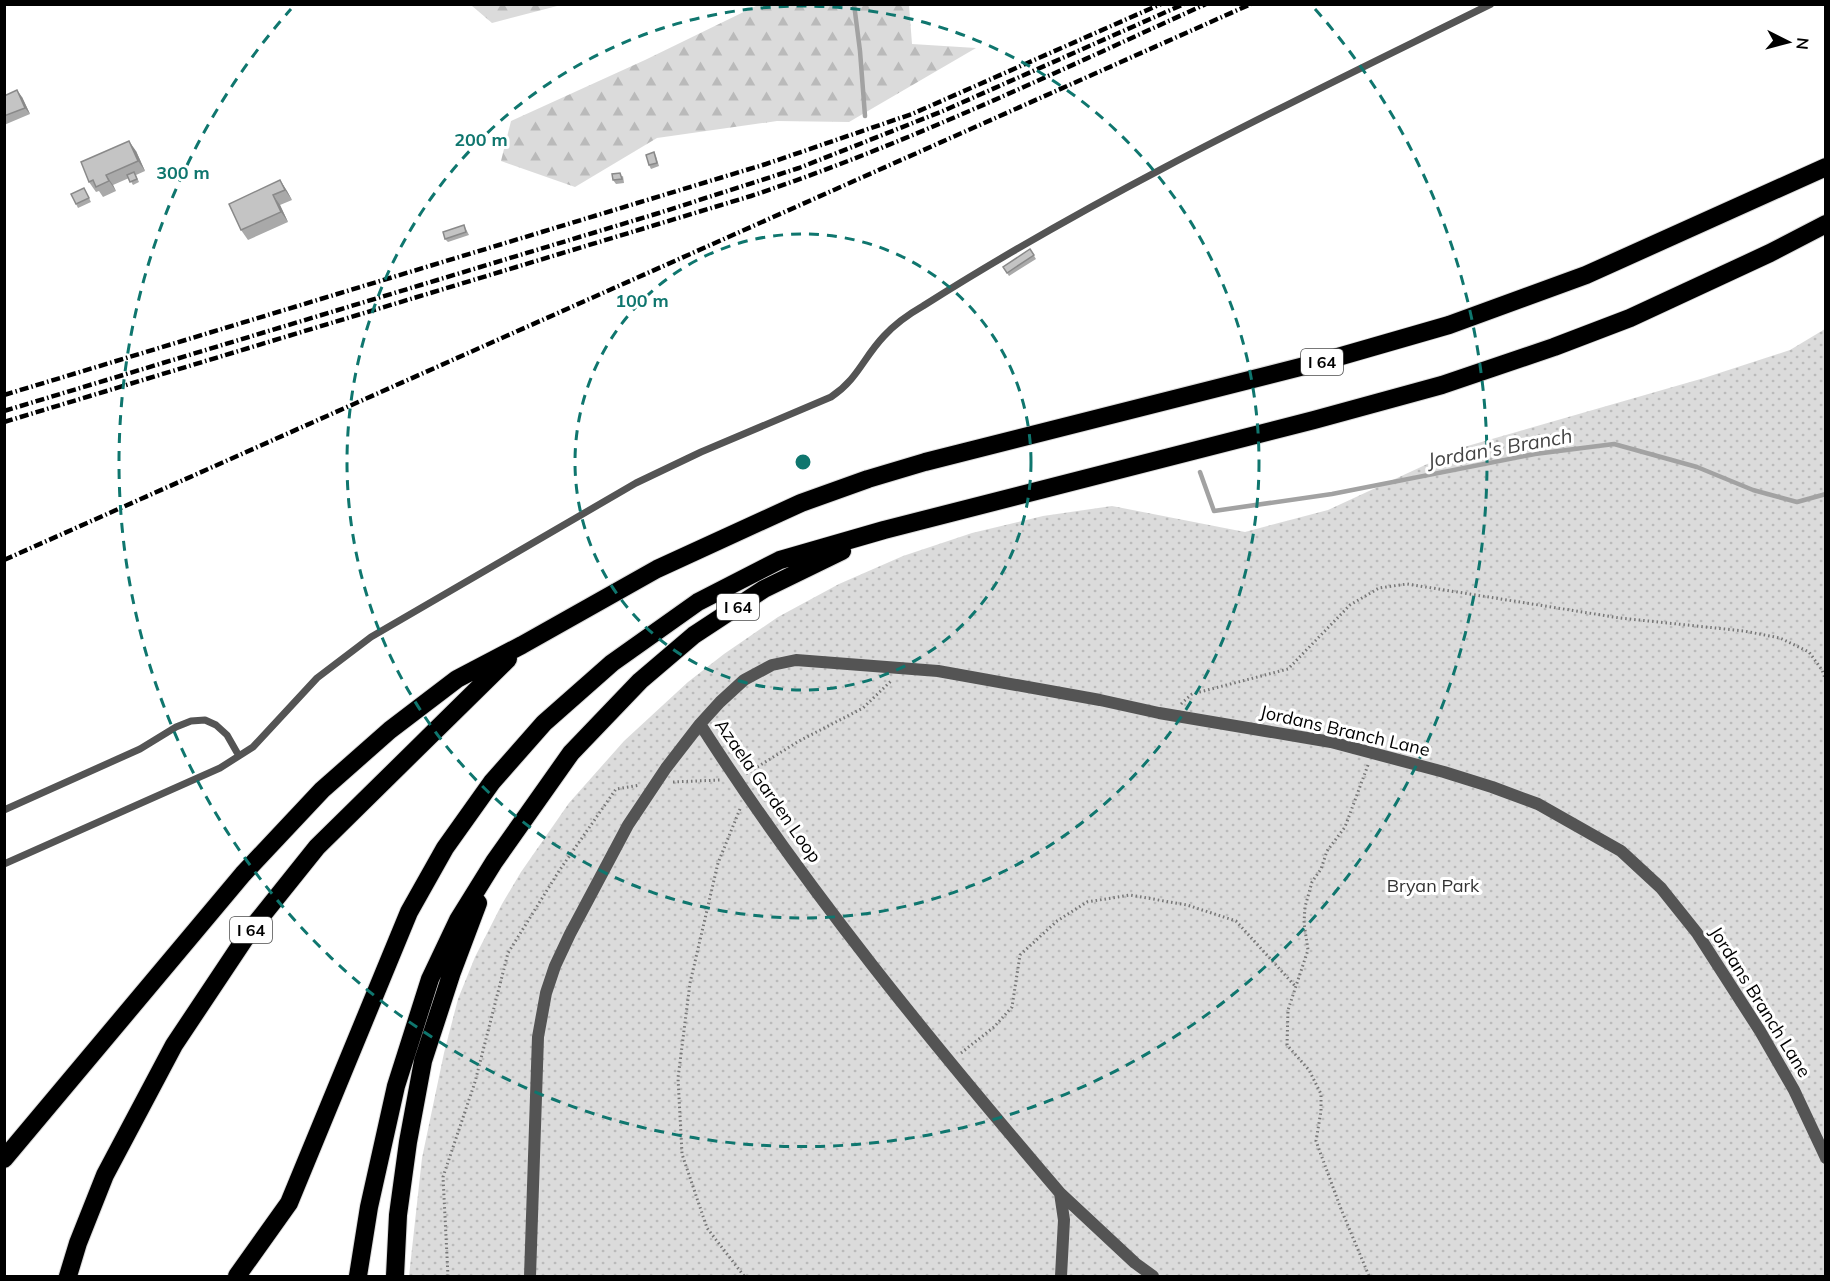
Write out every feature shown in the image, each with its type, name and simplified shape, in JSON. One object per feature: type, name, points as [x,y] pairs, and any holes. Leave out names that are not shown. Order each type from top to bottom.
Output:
[{"type":"highway","name":"I 64","points":[[68,1276],[78,1243],[105,1175],[174,1045],[252,928],[316,847],[522,645],[657,569],[801,503],[925,462],[1324,361],[1449,325],[1587,275],[1826,167]]},
{"type":"highway","name":"I 64","points":[[358,1276],[369,1207],[396,1086],[430,979],[458,920],[494,862],[571,753],[640,681],[694,635],[764,589],[884,530],[1443,385],[1630,318],[1761,258],[1826,224]]},
{"type":"highway","points":[[237,1276],[289,1203],[410,912],[445,848],[492,782],[544,723],[612,663],[698,602],[780,560],[884,530]]},
{"type":"highway","points":[[4,1159],[243,874],[322,790],[390,730],[457,679],[522,645]]},
{"type":"highway","points":[[395,1276],[398,1215],[408,1142],[423,1061],[452,972],[494,862]]},
{"type":"highway","points":[[4,1142],[52,1103]]},
{"type":"street","name":"Jordans Branch Lane","points":[[700,724],[744,680],[772,664],[796,660],[938,671],[1331,742],[1492,787],[1538,804],[1621,850],[1661,888],[1697,933],[1760,1030],[1789,1080],[1826,1158]]},
{"type":"street","name":"Azaela Garden Loop","points":[[530,1276],[538,1037],[546,993],[555,966],[570,934],[628,825],[700,724],[816,890],[949,1063],[1060,1193],[1152,1276]]},
{"type":"street","points":[[1060,1193],[1064,1220],[1061,1276]]},
{"type":"lane","points":[[4,864],[220,768],[253,747],[317,678],[371,637],[636,483],[701,452],[831,397],[854,378],[882,337],[922,306],[1035,239],[1157,172],[1491,4]]},
{"type":"lane","points":[[4,810],[140,749],[176,727],[191,722],[205,720],[216,725],[227,735],[239,756]]},
{"type":"path","points":[[1171,714],[1192,694],[1288,669],[1350,605],[1379,588],[1407,584],[1620,618],[1744,631],[1780,638],[1809,652],[1824,670],[1826,681]]},
{"type":"path","points":[[448,1276],[443,1177],[474,1082],[508,953],[559,871],[616,789],[656,783],[737,780],[799,741],[863,708],[904,668]]},
{"type":"path","points":[[1369,1276],[1316,1141],[1321,1094],[1309,1070],[1287,1045],[1288,1010],[1308,950],[1304,923],[1305,907],[1312,882],[1321,869],[1327,851],[1345,827],[1372,752]]},
{"type":"path","points":[[744,1276],[707,1228],[682,1154],[678,1078],[690,983],[718,863],[747,793]]},
{"type":"path","points":[[949,1063],[994,1027],[1012,1007],[1020,955],[1057,921],[1088,902],[1130,896],[1187,905],[1236,921],[1295,986]]},
{"type":"green space","points":[[760,4],[909,5],[912,44],[976,48],[849,122],[777,121],[657,138],[575,187],[501,161],[511,121]]},
{"type":"green space","points":[[471,5],[561,5],[492,23]]},
{"type":"green space","name":"Bryan Park","points":[[1825,329],[1825,1276],[409,1276],[422,1158],[444,1053],[458,999],[475,957],[502,904],[521,872],[569,803],[624,741],[688,682],[778,617],[839,584],[903,556],[972,533],[1043,516],[1112,506],[1245,532],[1328,510],[1464,447],[1704,378],[1790,350]]},
{"type":"building","points":[[17,90],[25,108],[4,116],[4,96]]},
{"type":"building","points":[[129,141],[138,161],[106,175],[109,181],[96,187],[93,180],[89,182],[81,162]]},
{"type":"building","points":[[654,152],[657,163],[649,165],[646,155]]},
{"type":"building","points":[[134,172],[137,179],[130,182],[127,175]]},
{"type":"building","points":[[620,173],[622,179],[613,180],[612,174]]},
{"type":"building","points":[[280,180],[285,190],[273,195],[281,212],[241,230],[229,204]]},
{"type":"building","points":[[84,188],[89,198],[76,204],[71,194]]},
{"type":"building","points":[[464,225],[466,232],[445,239],[443,232]]},
{"type":"building","points":[[1030,249],[1034,255],[1007,273],[1003,267]]},
{"type":"waterway","name":"Jordan's Branch","points":[[854,4],[865,116]]},
{"type":"waterway","name":"Jordan's Branch","points":[[1200,472],[1214,511],[1332,494],[1535,454],[1614,444],[1697,467],[1753,490],[1797,502],[1826,494]]},
{"type":"railway","points":[[4,395],[766,164],[912,114],[1161,4]]},
{"type":"railway","points":[[4,411],[659,213],[799,168],[943,111],[1184,4]]},
{"type":"railway","points":[[4,422],[751,196],[809,176],[924,130],[1206,4]]},
{"type":"railway","points":[[4,560],[1251,4]]}]
